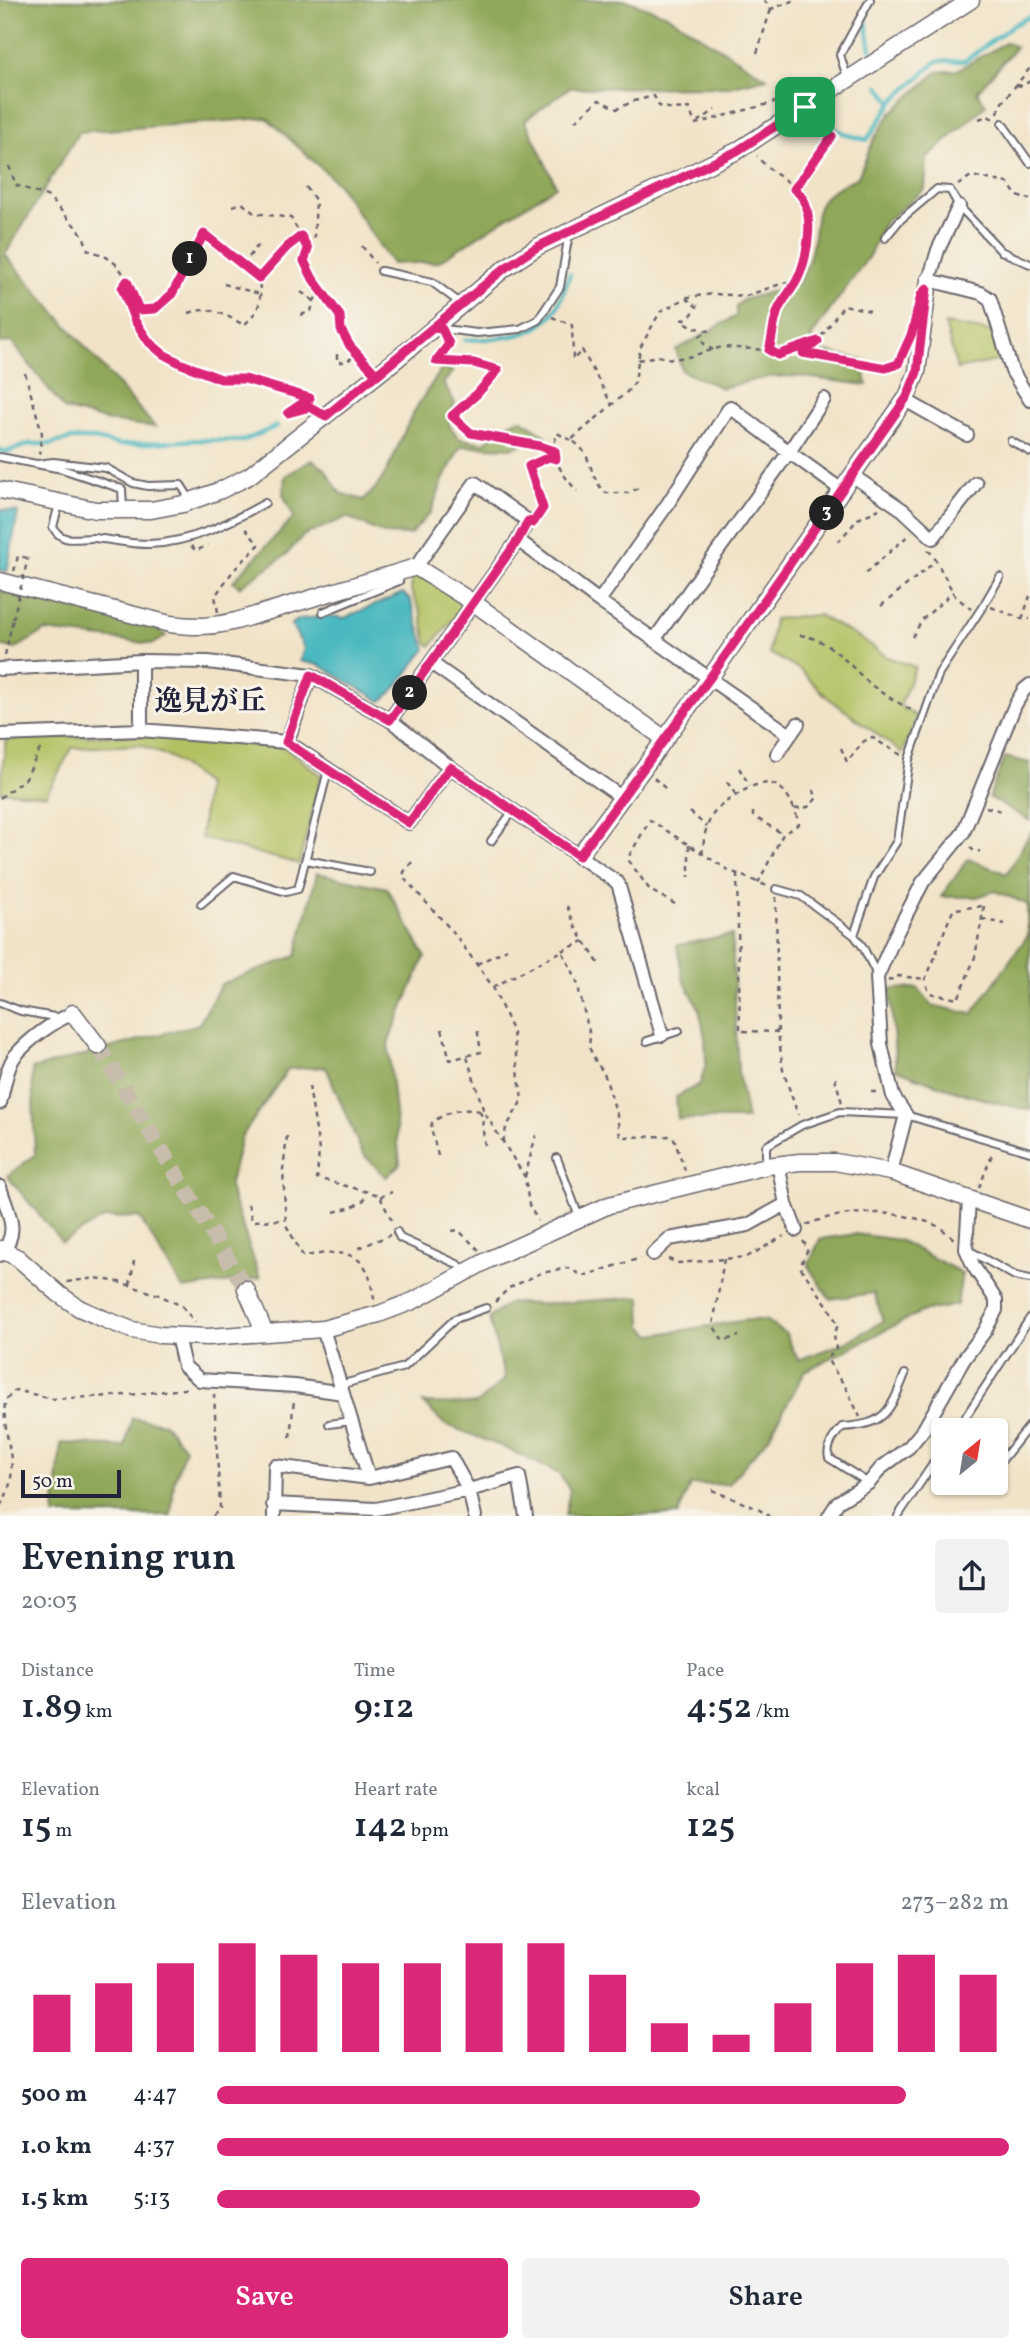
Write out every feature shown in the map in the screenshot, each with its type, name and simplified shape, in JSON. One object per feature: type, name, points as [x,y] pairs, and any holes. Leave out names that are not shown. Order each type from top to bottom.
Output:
[{"type":"street","points":[[0,490],[96,510],[151,510],[221,490],[249,475],[326,416],[438,328],[461,304],[505,268],[537,247],[737,151],[803,101],[848,79],[971,0]]},
{"type":"street","points":[[579,856],[709,679],[905,400],[917,372],[928,284],[938,250],[960,206]]},
{"type":"street","points":[[928,284],[981,293],[990,299],[1012,371],[1030,400]]},
{"type":"street","points":[[654,640],[824,399]]},
{"type":"street","points":[[905,400],[967,435]]},
{"type":"street","points":[[599,601],[667,505],[730,407],[843,491]]},
{"type":"street","points":[[853,476],[891,501],[933,538],[976,483]]},
{"type":"street","points":[[0,582],[170,624],[195,628],[220,625],[416,567],[475,483],[528,521],[518,540],[390,720]]},
{"type":"street","points":[[518,540],[599,601],[790,735]]},
{"type":"street","points":[[416,567],[474,603],[665,739]]},
{"type":"street","points":[[1,669],[141,661],[208,662],[311,675],[390,720],[450,767],[618,883],[662,1035]]},
{"type":"street","points":[[141,661],[141,730]]},
{"type":"street","points":[[431,663],[621,797]]},
{"type":"street","points":[[286,742],[311,675]]},
{"type":"street","points":[[891,1172],[906,1115],[893,1096],[881,1044],[878,981],[896,934],[923,882],[963,834],[1015,705],[1030,685]]},
{"type":"street","points":[[778,754],[798,724]]},
{"type":"street","points":[[0,735],[141,730],[286,742],[409,823],[450,767]]},
{"type":"street","points":[[0,1103],[15,1057],[67,1016],[98,1046]]},
{"type":"street","points":[[0,1187],[13,1224],[1,1252],[18,1258],[79,1308],[132,1330],[208,1337],[323,1329],[379,1314],[413,1301],[490,1259],[610,1205],[772,1165],[835,1162],[891,1172],[1030,1220]]},
{"type":"street","points":[[772,1165],[796,1230]]},
{"type":"street","points":[[830,1516],[838,1503],[869,1483],[881,1468],[909,1447],[924,1429],[996,1310],[996,1300],[974,1267],[966,1249],[972,1201]]},
{"type":"street","points":[[653,1254],[669,1239],[747,1225],[786,1204]]},
{"type":"street","points":[[246,1289],[265,1333]]},
{"type":"street","points":[[323,1329],[369,1478]]},
{"type":"street","points":[[177,1336],[184,1366],[207,1380],[342,1389]]},
{"type":"street","points":[[475,1516],[469,1490],[451,1458],[369,1478],[275,1466],[273,1510],[376,1509],[469,1490],[519,1476],[526,1516]]},
{"type":"lane","points":[[848,79],[840,55],[870,0]]},
{"type":"lane","points":[[1002,122],[1030,163]]},
{"type":"lane","points":[[885,239],[899,221],[937,189],[950,190],[960,206],[1001,251],[1030,264]]},
{"type":"lane","points":[[438,328],[477,333],[520,329],[538,320],[560,287],[570,231]]},
{"type":"lane","points":[[381,271],[432,282],[461,304]]},
{"type":"lane","points":[[898,364],[912,333],[921,295],[928,284]]},
{"type":"lane","points":[[1011,441],[1030,452]]},
{"type":"lane","points":[[0,457],[62,469],[121,489],[123,510]]},
{"type":"lane","points":[[37,464],[62,463],[106,468],[133,483],[148,486],[181,485],[191,500]]},
{"type":"lane","points":[[60,504],[53,527],[65,540],[91,538],[149,544],[191,537],[237,519],[265,503]]},
{"type":"lane","points":[[323,612],[399,581],[396,573]]},
{"type":"lane","points":[[854,935],[874,877],[897,841],[909,759],[939,673],[1000,577]]},
{"type":"lane","points":[[201,904],[234,876],[286,892],[299,889],[328,768]]},
{"type":"lane","points":[[491,841],[513,811]]},
{"type":"lane","points":[[306,860],[370,872]]},
{"type":"lane","points":[[776,889],[801,896],[854,935],[863,947],[878,981]]},
{"type":"lane","points":[[0,1003],[21,1011],[67,1016]]},
{"type":"lane","points":[[647,1041],[679,1031]]},
{"type":"lane","points":[[772,1165],[766,1146],[802,1125],[840,1112],[906,1115],[1030,1152]]},
{"type":"lane","points":[[557,1158],[580,1218]]},
{"type":"lane","points":[[397,1232],[400,1238],[457,1264],[468,1272]]},
{"type":"lane","points":[[966,1249],[1015,1276],[1030,1279]]},
{"type":"lane","points":[[342,1389],[404,1367],[455,1319],[485,1308]]},
{"type":"lane","points":[[965,1418],[1030,1318]]},
{"type":"lane","points":[[869,1483],[830,1458],[828,1452],[833,1437],[842,1427],[864,1426],[880,1419],[896,1398],[905,1374]]},
{"type":"lane","points":[[329,1423],[353,1420]]},
{"type":"lane","points":[[1008,1453],[1030,1425]]},
{"type":"lane","points":[[898,1516],[931,1467]]},
{"type":"path","points":[[764,0],[771,9]]},
{"type":"path","points":[[771,9],[795,0]]},
{"type":"path","points":[[757,53],[771,9]]},
{"type":"path","points":[[1002,122],[997,116],[1000,105],[1030,68]]},
{"type":"path","points":[[1017,85],[1030,83]]},
{"type":"path","points":[[575,121],[600,100],[617,109],[654,96],[659,106],[689,108],[695,124]]},
{"type":"path","points":[[695,124],[803,101],[832,136],[794,189]]},
{"type":"path","points":[[695,124],[715,110]]},
{"type":"path","points":[[979,119],[988,116],[1002,122]]},
{"type":"path","points":[[758,158],[800,193],[808,210],[808,238],[798,278],[778,310],[769,350]]},
{"type":"path","points":[[9,166],[16,185],[49,197],[83,235],[88,250],[106,255],[120,266],[139,310],[155,309],[172,294],[204,234],[259,278]]},
{"type":"path","points":[[950,190],[971,176],[1008,183],[1016,195],[1026,201],[1030,198]]},
{"type":"path","points":[[306,187],[316,201],[314,237],[304,261],[313,279],[340,316],[341,330],[350,346],[377,375]]},
{"type":"path","points":[[233,206],[242,203],[254,213],[291,218],[308,249]]},
{"type":"path","points":[[189,313],[199,309],[213,310],[244,325],[256,313],[261,301],[259,278],[287,247],[301,236]]},
{"type":"path","points":[[243,265],[258,245]]},
{"type":"path","points":[[362,246],[381,271]]},
{"type":"path","points":[[571,440],[635,382],[640,348],[660,312],[686,298],[714,294],[746,296],[798,278]]},
{"type":"path","points":[[127,281],[122,288],[135,321],[149,342],[163,354],[221,379],[245,379],[310,398],[288,413],[310,407],[326,416]]},
{"type":"path","points":[[224,284],[260,294]]},
{"type":"path","points":[[301,315],[312,311],[321,288]]},
{"type":"path","points":[[301,292],[314,301]]},
{"type":"path","points":[[686,298],[697,307],[690,317],[682,320],[693,327],[709,331],[700,336],[704,344],[713,350]]},
{"type":"path","points":[[870,311],[845,304],[818,341],[803,353],[886,368],[898,364]]},
{"type":"path","points":[[554,320],[572,325],[573,360],[582,350],[612,405]]},
{"type":"path","points":[[438,328],[449,344],[436,361],[474,363],[498,370],[477,394],[452,416],[471,433],[555,451]]},
{"type":"path","points":[[638,359],[657,356],[672,359],[688,357],[722,347],[769,350],[778,355],[818,341]]},
{"type":"path","points":[[337,354],[337,362],[346,362],[357,354]]},
{"type":"path","points":[[25,373],[42,433],[37,464]]},
{"type":"path","points":[[577,491],[560,472],[555,451],[557,433],[584,447],[597,485],[606,493],[629,493],[638,488]]},
{"type":"path","points":[[528,521],[533,523],[543,508],[529,466],[549,457],[556,459]]},
{"type":"path","points":[[838,542],[858,519],[891,501]]},
{"type":"path","points":[[220,625],[215,596],[233,570],[259,545],[237,519]]},
{"type":"path","points":[[866,573],[911,533],[918,541]]},
{"type":"path","points":[[925,548],[936,561],[953,592],[974,612],[984,605],[1022,619],[1030,619]]},
{"type":"path","points":[[1,669],[28,558],[18,556],[16,565]]},
{"type":"path","points":[[881,606],[936,561]]},
{"type":"path","points":[[912,637],[923,619],[953,592]]},
{"type":"path","points":[[1022,619],[1030,596]]},
{"type":"path","points":[[800,635],[816,638],[853,666],[869,683],[924,717]]},
{"type":"path","points":[[0,797],[26,778],[48,733]]},
{"type":"path","points":[[841,748],[847,762],[863,742],[871,737],[905,758]]},
{"type":"path","points":[[739,768],[750,786]]},
{"type":"path","points":[[643,769],[667,790]]},
{"type":"path","points":[[702,854],[707,827],[718,807],[750,786],[766,781],[782,787],[795,810],[799,824],[783,834],[758,883]]},
{"type":"path","points":[[727,782],[736,795]]},
{"type":"path","points":[[795,810],[808,807],[817,798],[811,785]]},
{"type":"path","points":[[977,802],[1002,811]]},
{"type":"path","points":[[690,812],[707,827]]},
{"type":"path","points":[[752,812],[753,816],[783,834]]},
{"type":"path","points":[[675,904],[650,890],[629,861],[629,856],[650,820],[737,874],[776,889],[778,1032],[783,1070],[802,1125]]},
{"type":"path","points":[[689,845],[689,877]]},
{"type":"path","points":[[412,862],[403,877],[454,933],[494,987],[513,1033],[522,1100],[506,1128],[503,1144]]},
{"type":"path","points":[[737,874],[740,1031],[778,1032]]},
{"type":"path","points":[[567,906],[576,928],[598,964]]},
{"type":"path","points":[[984,906],[975,957],[958,999],[929,993],[925,979],[934,962],[942,931],[954,909],[984,906]]},
{"type":"path","points":[[982,919],[1005,924]]},
{"type":"path","points":[[494,987],[553,953],[585,941]]},
{"type":"path","points":[[477,964],[507,949]]},
{"type":"path","points":[[562,951],[576,978],[590,1036],[589,1047],[604,1073],[617,1115],[620,1137],[673,1136],[690,1185]]},
{"type":"path","points":[[878,981],[899,976],[925,979]]},
{"type":"path","points":[[442,1029],[450,1060],[467,1058],[481,1052],[477,1027]]},
{"type":"path","points":[[467,1058],[482,1111],[485,1145]]},
{"type":"path","points":[[835,1078],[846,1112]]},
{"type":"path","points":[[309,1086],[319,1150],[317,1178],[366,1190],[380,1197],[397,1232],[359,1248]]},
{"type":"path","points":[[438,1156],[432,1123],[454,1110],[482,1111]]},
{"type":"path","points":[[482,1111],[525,1177]]},
{"type":"path","points":[[536,1135],[525,1177],[529,1205],[545,1233]]},
{"type":"path","points":[[287,1136],[283,1170],[285,1220],[303,1256],[343,1252],[357,1260],[366,1269],[379,1314]]},
{"type":"path","points":[[972,1201],[997,1142]]},
{"type":"path","points":[[334,1212],[364,1200],[366,1190]]},
{"type":"path","points":[[380,1197],[392,1192]]},
{"type":"path","points":[[248,1203],[253,1221],[285,1220]]},
{"type":"path","points":[[485,1308],[494,1304],[509,1288],[541,1273],[568,1268],[583,1276],[653,1254],[679,1263],[747,1257],[819,1219],[865,1213],[899,1216],[936,1225],[966,1249]]},
{"type":"path","points":[[452,1231],[458,1230],[490,1259]]},
{"type":"path","points":[[796,1230],[807,1249],[800,1267],[838,1325],[834,1335],[836,1349],[827,1359],[846,1388],[864,1426]]},
{"type":"path","points":[[723,1259],[713,1325],[723,1341],[739,1336]]},
{"type":"path","points":[[130,1286],[134,1261]]},
{"type":"path","points":[[67,1282],[95,1278],[159,1295],[182,1306],[197,1327]]},
{"type":"path","points":[[0,1506],[7,1497],[13,1474],[12,1454],[5,1430],[5,1401],[15,1390],[52,1399],[184,1389],[207,1380],[220,1508],[213,1516]]},
{"type":"path","points":[[290,1437],[295,1386]]},
{"type":"path","points":[[712,1490],[769,1516]]},
{"type":"green space","points":[[0,0],[626,0],[667,15],[767,78],[729,87],[569,88],[525,120],[556,186],[438,262],[392,264],[337,183],[267,118],[79,132],[5,255],[155,427],[108,421],[64,409],[12,342],[0,343]]},
{"type":"green space","points":[[1007,42],[1016,47],[977,92],[986,105],[927,158],[925,189],[884,223],[869,256],[811,337],[822,351],[863,360],[867,385],[796,376],[768,377],[722,388],[682,371],[676,350],[736,316],[736,307],[743,300],[798,284],[809,259],[818,210],[822,202],[840,186],[858,177],[874,139],[891,113],[937,72],[957,70]]},
{"type":"green space","points":[[945,324],[994,332],[1002,360],[957,369]]},
{"type":"green space","points":[[443,367],[453,372],[443,383],[455,403],[449,425],[460,439],[485,443],[499,428],[521,419],[546,436],[511,448],[461,446],[444,478],[431,512],[410,535],[384,534],[347,517],[304,535],[286,555],[239,587],[233,581],[294,517],[283,494],[285,476],[312,460],[325,469],[340,493],[363,500],[380,482],[416,408]]},
{"type":"green space","points":[[412,576],[427,578],[466,604],[431,646],[427,643],[421,613],[411,591]]},
{"type":"green space","points":[[0,591],[155,628],[166,636],[153,644],[45,631],[15,649],[0,645]]},
{"type":"green space","points":[[818,615],[860,638],[887,657],[915,667],[900,706],[917,717],[902,753],[827,697],[799,669],[769,653],[774,619]]},
{"type":"green space","points":[[123,735],[177,737],[285,748],[321,775],[299,864],[201,838],[206,784],[172,758],[141,745],[72,748],[46,795],[0,791],[6,739]]},
{"type":"green space","points":[[1005,757],[1030,763],[1030,821],[989,797]]},
{"type":"green space","points":[[1030,833],[1030,1110],[962,1093],[896,1069],[890,989],[918,988],[931,1005],[972,1014],[1028,935],[1027,904],[995,891],[977,897],[941,897],[968,859],[1007,874]]},
{"type":"green space","points":[[317,873],[387,888],[425,956],[388,1043],[400,1164],[386,1177],[362,1153],[326,1067],[288,1069],[241,1138],[229,1187],[260,1278],[183,1289],[139,1217],[104,1218],[62,1242],[7,1176],[35,1155],[32,1069],[199,1024],[221,984],[296,956]]},
{"type":"green space","points":[[732,935],[738,1072],[747,1119],[678,1119],[676,1097],[700,1084],[706,1063],[705,1038],[699,1008],[683,979],[677,945]]},
{"type":"green space","points":[[856,1234],[899,1240],[962,1273],[957,1305],[921,1312],[805,1371],[769,1437],[728,1484],[690,1485],[678,1515],[565,1515],[570,1490],[558,1473],[503,1447],[444,1424],[423,1403],[477,1404],[505,1379],[489,1318],[509,1303],[543,1304],[641,1297],[642,1326],[652,1335],[747,1320],[765,1320],[786,1334],[798,1360],[847,1342],[883,1321],[874,1293],[830,1299],[808,1266],[820,1239]]},
{"type":"green space","points":[[132,1418],[164,1423],[185,1448],[174,1482],[171,1515],[54,1515],[61,1443],[125,1447]]},
{"type":"water","points":[[0,510],[18,512],[7,572],[0,570]]},
{"type":"water","points":[[403,593],[410,600],[426,649],[391,693],[381,701],[319,665],[300,661],[304,648],[291,624],[300,619],[331,616],[344,618]]},
{"type":"waterway","points":[[822,122],[848,135],[867,140],[892,102],[937,61],[965,61],[1013,25],[1030,16]]},
{"type":"waterway","points":[[866,20],[871,50]]},
{"type":"waterway","points":[[879,86],[892,102]]},
{"type":"waterway","points":[[465,340],[518,335],[541,325],[558,305],[570,274]]},
{"type":"waterway","points":[[0,450],[6,452],[30,444],[50,444],[71,439],[94,439],[120,445],[199,440],[243,441],[277,426]]},
{"type":"tunnel","points":[[98,1046],[246,1289]]},
{"type":"district","name":"逸見が丘","points":[[210,700]]},
{"type":"route","points":[[805,107],[737,151],[537,247],[505,268],[433,328],[397,359],[326,416],[310,407],[288,413],[310,398],[245,379],[221,379],[163,354],[149,342],[135,321],[122,288],[127,281],[139,310],[155,309],[172,294],[204,234],[259,278],[270,264],[301,236],[308,249],[304,261],[313,279],[340,316],[341,330],[350,346],[377,375],[433,328],[442,329],[449,344],[436,361],[474,363],[498,370],[477,394],[452,416],[471,433],[555,451],[556,459],[549,457],[529,466],[543,508],[533,523],[528,521],[518,540],[390,720],[311,675],[286,742],[409,823],[450,767],[579,856],[843,491],[907,397],[917,372],[927,288],[921,295],[912,333],[898,364],[886,368],[803,353],[818,341],[778,355],[769,350],[778,310],[798,278],[808,238],[808,210],[800,193],[794,189],[832,136],[805,107]]}]
